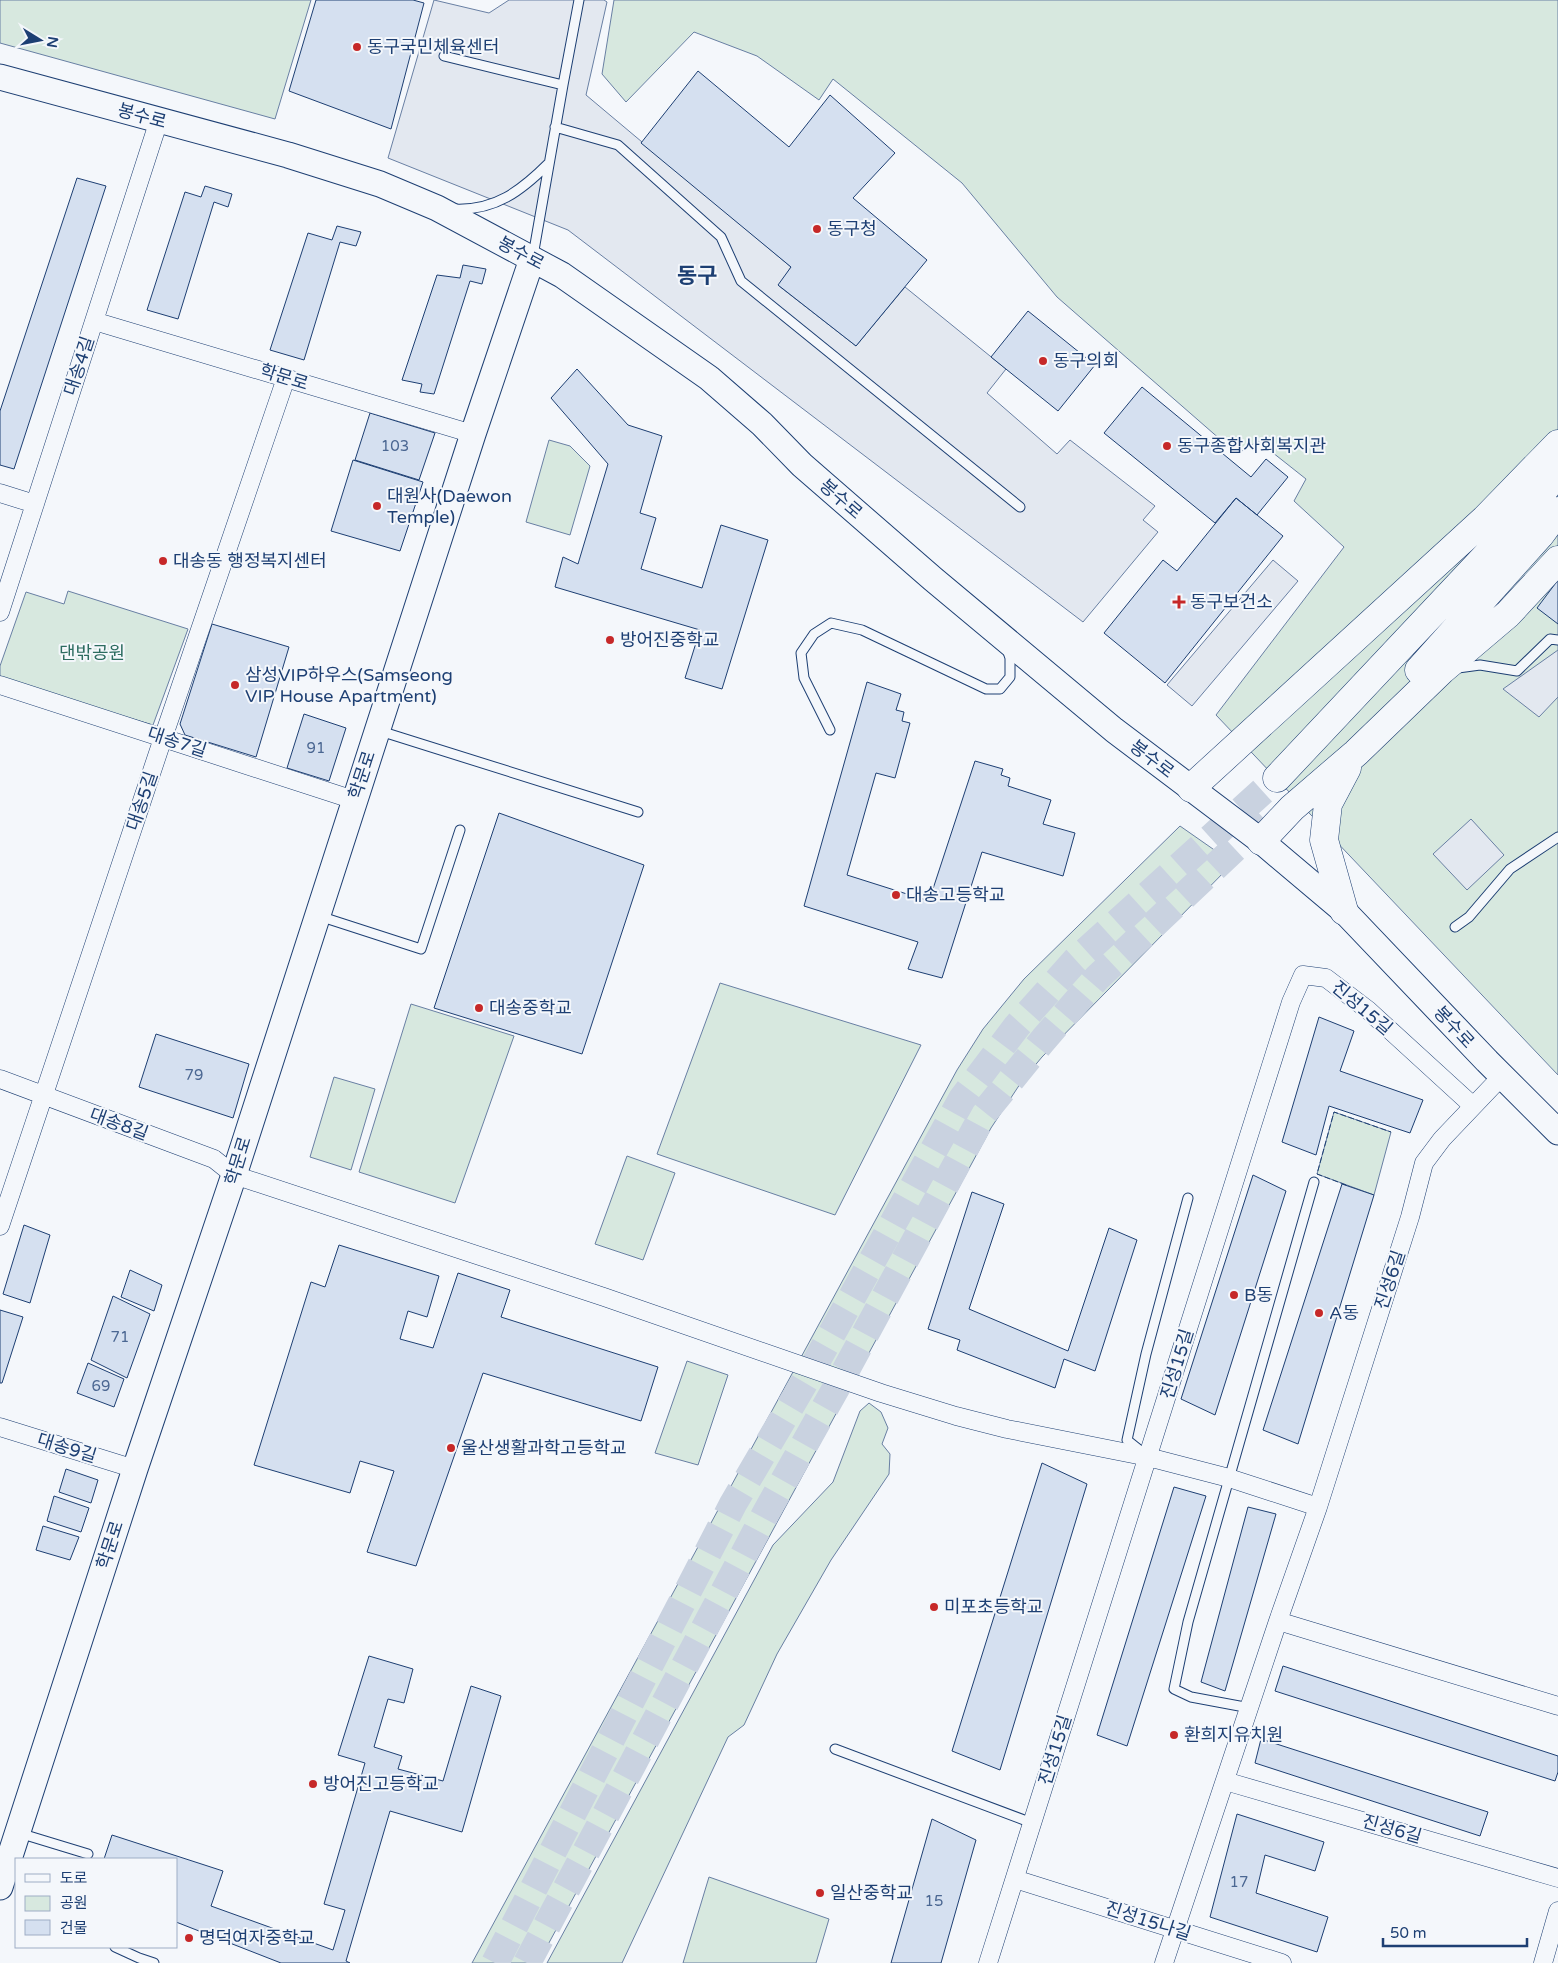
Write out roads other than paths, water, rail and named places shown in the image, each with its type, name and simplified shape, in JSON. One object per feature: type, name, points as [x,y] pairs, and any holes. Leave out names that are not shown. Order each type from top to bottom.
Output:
[{"type":"highway","points":[[1191,788],[1485,519],[1558,444]]},
{"type":"highway","points":[[1558,472],[1519,521],[1282,789],[1430,660],[1540,535],[1558,511]]},
{"type":"highway","points":[[1261,840],[1292,808],[1356,753],[1442,670],[1508,614],[1558,560]]},
{"type":"highway","points":[[1344,911],[1324,840],[1328,804],[1356,753]]},
{"type":"main road","name":"봉수로","points":[[0,77],[288,155],[380,184],[437,208],[562,275],[709,378],[762,424],[802,465],[839,498],[1002,637],[1114,730],[1261,840],[1344,911],[1558,1132]]},
{"type":"main road","name":"학문로","points":[[7,1878],[9,1831],[234,1175],[473,434],[532,259]]},
{"type":"street","name":"대송4길","points":[[0,612],[159,120]]},
{"type":"street","name":"학문로","points":[[94,321],[473,434]]},
{"type":"street","name":"대송5길","points":[[0,1226],[163,738],[286,378]]},
{"type":"street","points":[[0,492],[35,504]]},
{"type":"street","name":"대송7길","points":[[0,684],[354,800]]},
{"type":"street","name":"진성15길","points":[[988,1963],[1291,1002],[1303,974],[1326,978],[1368,1010],[1473,1106]]},
{"type":"street","name":"진성6길","points":[[1164,1963],[1318,1506],[1410,1217],[1424,1163],[1442,1139],[1502,1076]]},
{"type":"street","name":"대송8길","points":[[0,1079],[214,1159],[234,1175]]},
{"type":"street","points":[[234,1175],[604,1297],[891,1396],[1007,1429],[1148,1457],[1229,1478],[1318,1506]]},
{"type":"street","name":"대송9길","points":[[0,1428],[134,1469]]},
{"type":"street","points":[[1278,1621],[1558,1706]]},
{"type":"street","name":"진성6길","points":[[1225,1781],[1558,1878]]},
{"type":"street","name":"진성15나길","points":[[1015,1879],[1282,1963]]},
{"type":"street","points":[[1543,1963],[1558,1910]]},
{"type":"lane","points":[[532,259],[578,0]]},
{"type":"lane","points":[[444,56],[563,85]]},
{"type":"lane","points":[[555,127],[618,145],[721,237],[741,282],[1020,507]]},
{"type":"lane","points":[[437,208],[482,208],[498,202],[516,193],[549,163]]},
{"type":"lane","points":[[830,730],[804,678],[802,653],[814,634],[831,623],[862,630],[986,690],[1000,689],[1010,677],[1010,658],[1002,637]]},
{"type":"lane","points":[[1442,670],[1480,664],[1517,671],[1550,640],[1558,640]]},
{"type":"lane","points":[[377,730],[638,812]]},
{"type":"lane","points":[[317,915],[421,949],[460,830]]},
{"type":"lane","points":[[1455,927],[1470,917],[1510,869],[1558,837]]},
{"type":"lane","points":[[1250,1708],[1191,1697],[1174,1689],[1188,1622],[1314,1182]]},
{"type":"lane","points":[[1148,1457],[1127,1440],[1146,1354],[1188,1198]]},
{"type":"lane","points":[[835,1749],[1032,1823]]},
{"type":"lane","points":[[9,1831],[88,1854]]},
{"type":"lane","points":[[117,1948],[154,1963]]},
{"type":"tunnel","points":[[495,1963],[733,1504],[811,1371],[962,1099],[1017,1026],[1075,961],[1277,778]]},
{"type":"tunnel","points":[[527,1963],[767,1511],[840,1381],[984,1113],[1097,978],[1268,817]]},
{"type":"place","name":"동구국민체육센터","points":[[357,47]]},
{"type":"place","name":"동구청","points":[[817,229]]},
{"type":"place","name":"동구의회","points":[[1043,361]]},
{"type":"place","name":"동구종합사회복지관","points":[[1167,446]]},
{"type":"place","name":"대원사(Daewon Temple)","points":[[377,506]]},
{"type":"place","name":"대송동 행정복지센터","points":[[163,561]]},
{"type":"place","name":"동구보건소","points":[[1179,602]]},
{"type":"place","name":"방어진중학교","points":[[610,640]]},
{"type":"place","name":"삼성VIP하우스(Samseong VIP House Apartment)","points":[[235,685]]},
{"type":"place","name":"대송고등학교","points":[[896,895]]},
{"type":"place","name":"대송중학교","points":[[479,1008]]},
{"type":"place","name":"B동","points":[[1234,1295]]},
{"type":"place","name":"A동","points":[[1319,1313]]},
{"type":"place","name":"울산생활과학고등학교","points":[[451,1448]]},
{"type":"place","name":"미포초등학교","points":[[934,1607]]},
{"type":"place","name":"환희지유치원","points":[[1174,1735]]},
{"type":"place","name":"방어진고등학교","points":[[313,1784]]},
{"type":"place","name":"일산중학교","points":[[820,1893]]},
{"type":"place","name":"명덕여자중학교","points":[[189,1938]]},
{"type":"district","name":"동구","points":[[697,275]]},
{"type":"park label","name":"댄밖공원","points":[[92,653]]}]
